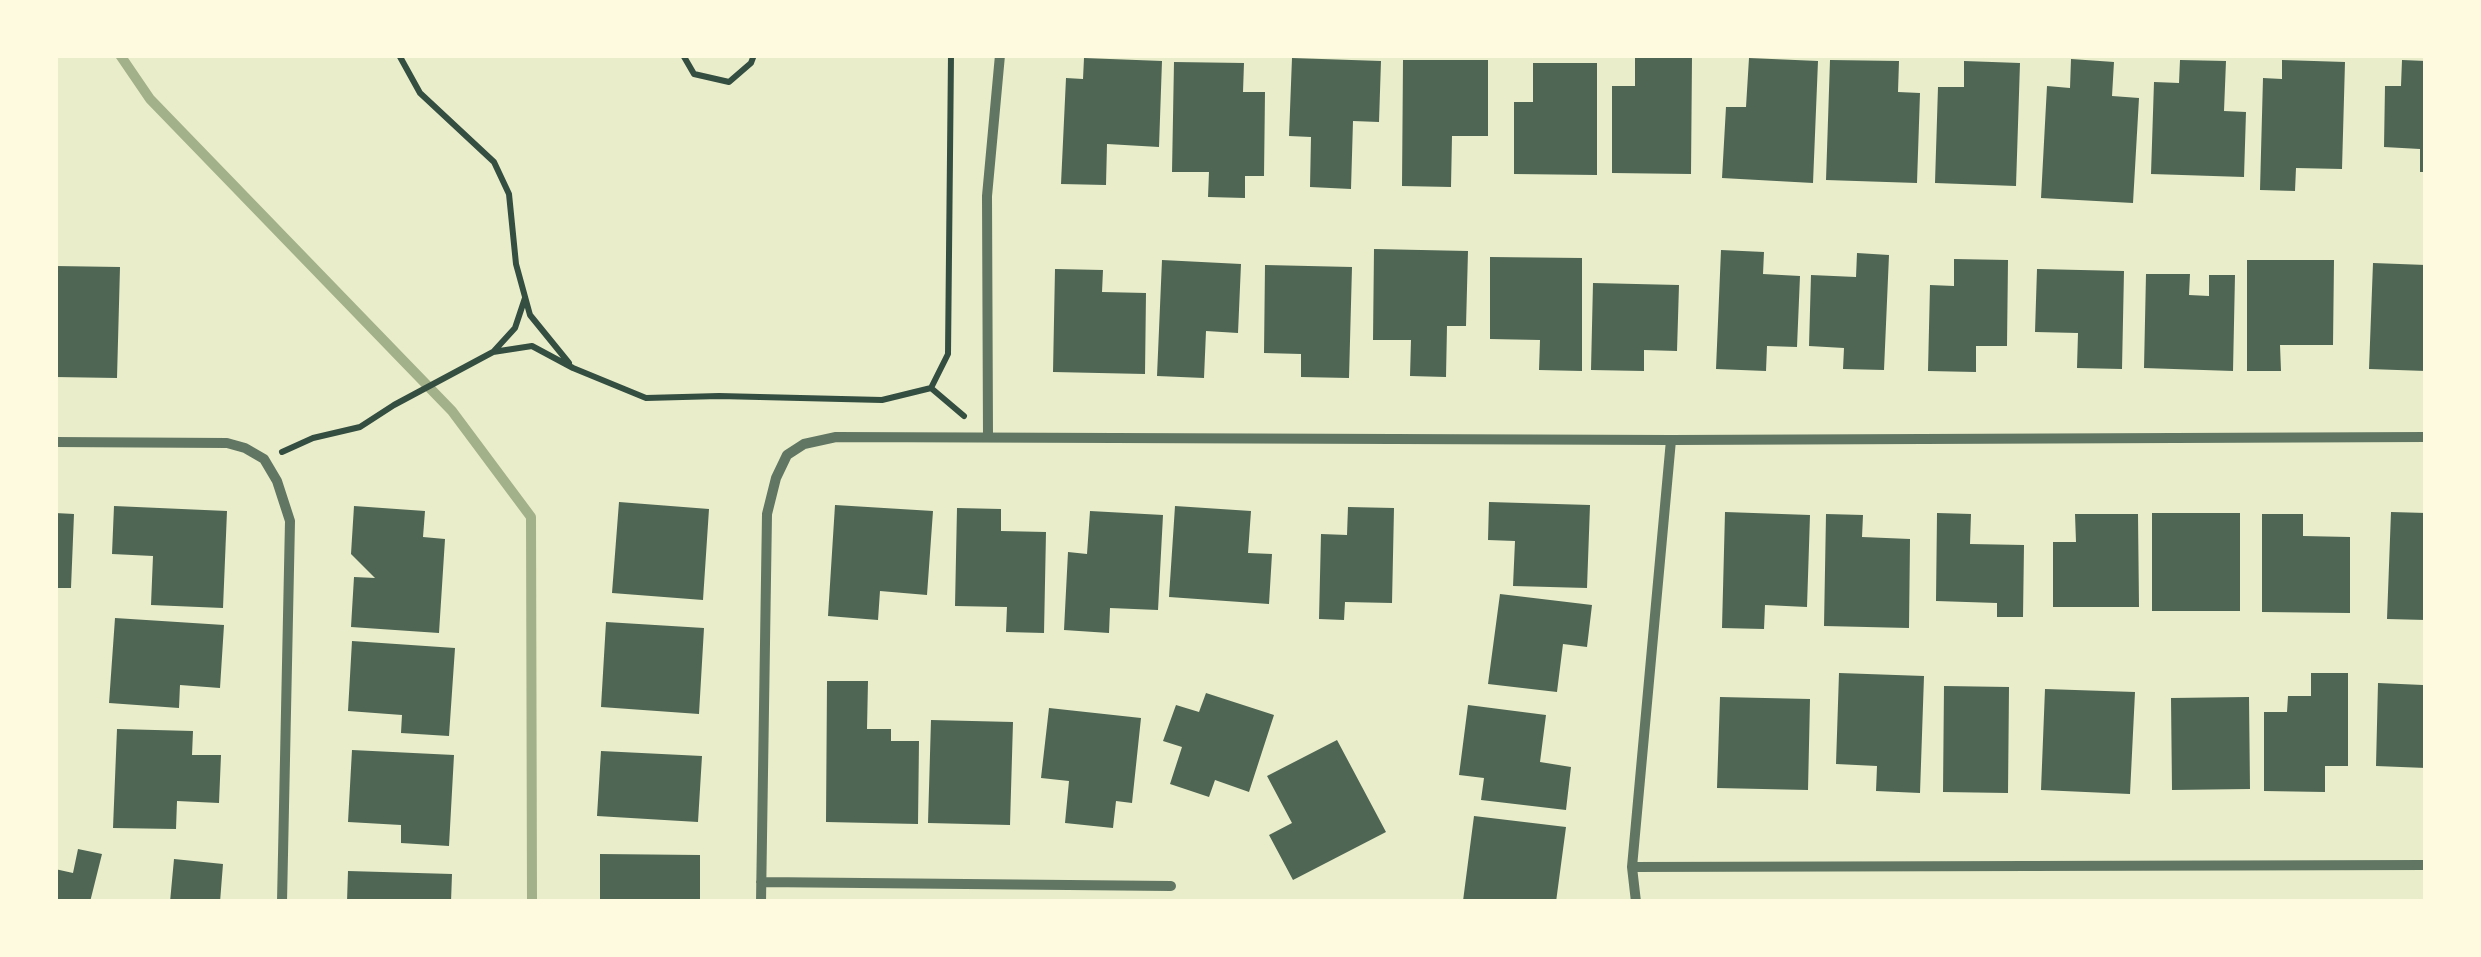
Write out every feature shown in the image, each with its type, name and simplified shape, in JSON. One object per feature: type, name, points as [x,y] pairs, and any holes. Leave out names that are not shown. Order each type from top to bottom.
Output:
[{"type":"street","points":[[988,437],[986,196],[1000,55]]},
{"type":"street","points":[[761,902],[767,514],[776,478],[787,456],[804,444],[836,438],[988,437],[2426,438]]},
{"type":"street","points":[[1636,902],[1632,868],[1670,440]]},
{"type":"street","points":[[55,442],[227,443],[246,448],[264,460],[277,481],[290,521],[282,902]]},
{"type":"street","points":[[1632,868],[2426,865]]},
{"type":"street","points":[[761,882],[1171,886]]},
{"type":"path","points":[[399,55],[420,93],[494,162],[508,194],[516,264],[530,315],[573,368]]},
{"type":"path","points":[[682,55],[694,74],[729,82],[754,55]]},
{"type":"path","points":[[264,460],[313,438],[360,427],[493,352],[532,346],[573,368],[646,398],[882,400],[931,388],[948,354],[950,55]]},
{"type":"path","points":[[493,352],[515,328],[525,297]]},
{"type":"path","points":[[931,388],[988,437]]},
{"type":"building","points":[[1635,57],[1692,57],[1691,174],[1612,173],[1612,86],[1635,86]]},
{"type":"building","points":[[1084,58],[1162,61],[1159,147],[1107,144],[1106,185],[1061,184],[1066,78],[1083,79]]},
{"type":"building","points":[[1292,58],[1381,61],[1379,122],[1353,121],[1351,189],[1310,187],[1311,137],[1289,136]]},
{"type":"building","points":[[1749,58],[1818,61],[1813,183],[1722,178],[1726,107],[1746,107]]},
{"type":"building","points":[[2071,59],[2114,62],[2112,96],[2139,98],[2133,203],[2041,198],[2047,86],[2070,88]]},
{"type":"building","points":[[1403,60],[1488,60],[1488,136],[1452,136],[1451,187],[1402,186]]},
{"type":"building","points":[[1830,60],[1899,61],[1898,92],[1920,93],[1917,183],[1826,180]]},
{"type":"building","points":[[2180,60],[2226,61],[2224,111],[2246,112],[2244,177],[2151,174],[2154,82],[2179,83]]},
{"type":"building","points":[[2282,60],[2345,62],[2342,169],[2296,168],[2295,191],[2260,190],[2263,78],[2282,79]]},
{"type":"building","points":[[2402,60],[2426,61],[2426,172],[2420,172],[2420,149],[2384,147],[2385,86],[2401,86]]},
{"type":"building","points":[[1964,61],[2020,63],[2016,186],[1935,183],[1938,87],[1964,87]]},
{"type":"building","points":[[1174,62],[1244,63],[1243,92],[1265,92],[1264,176],[1245,176],[1245,198],[1208,197],[1209,172],[1172,172]]},
{"type":"building","points":[[1533,63],[1597,63],[1597,175],[1514,174],[1514,102],[1533,102]]},
{"type":"building","points":[[1374,249],[1468,251],[1466,326],[1447,326],[1446,377],[1410,376],[1411,340],[1373,340]]},
{"type":"building","points":[[1721,250],[1764,252],[1763,274],[1800,276],[1797,347],[1767,346],[1766,371],[1716,369]]},
{"type":"building","points":[[1857,253],[1889,255],[1884,370],[1843,369],[1844,348],[1809,346],[1811,275],[1856,277]]},
{"type":"building","points":[[1490,257],[1582,258],[1582,371],[1539,370],[1540,340],[1490,339]]},
{"type":"building","points":[[1954,259],[2008,260],[2007,346],[1976,346],[1976,372],[1928,371],[1930,285],[1954,286]]},
{"type":"building","points":[[1162,260],[1241,264],[1238,333],[1206,331],[1204,378],[1157,376]]},
{"type":"building","points":[[2247,260],[2334,260],[2333,345],[2280,345],[2281,371],[2247,371]]},
{"type":"building","points":[[2373,263],[2426,265],[2426,371],[2369,369]]},
{"type":"building","points":[[1265,265],[1352,267],[1349,378],[1301,377],[1301,354],[1264,353]]},
{"type":"building","points":[[55,266],[120,267],[117,378],[55,377]]},
{"type":"building","points":[[1055,269],[1103,270],[1102,292],[1146,293],[1145,374],[1053,372]]},
{"type":"building","points":[[2037,269],[2124,271],[2122,369],[2077,368],[2078,333],[2035,332]]},
{"type":"building","points":[[2146,274],[2190,274],[2189,295],[2209,296],[2209,275],[2235,275],[2233,371],[2144,368]]},
{"type":"building","points":[[1593,283],[1679,285],[1677,351],[1644,350],[1644,371],[1591,370]]},
{"type":"building","points":[[619,502],[709,509],[703,600],[612,593]]},
{"type":"building","points":[[1489,502],[1590,505],[1587,588],[1513,586],[1515,541],[1488,540]]},
{"type":"building","points":[[835,505],[933,511],[927,595],[880,591],[878,620],[828,616]]},
{"type":"building","points":[[114,506],[227,511],[223,608],[151,605],[153,556],[112,554]]},
{"type":"building","points":[[354,506],[425,511],[423,537],[445,539],[439,633],[351,627],[354,577],[375,578],[351,554]]},
{"type":"building","points":[[1175,506],[1251,511],[1248,553],[1272,554],[1269,604],[1169,597]]},
{"type":"building","points":[[1348,507],[1394,508],[1392,603],[1345,602],[1344,620],[1319,619],[1321,534],[1347,535]]},
{"type":"building","points":[[957,508],[1001,509],[1001,531],[1046,532],[1044,633],[1006,632],[1007,607],[955,606]]},
{"type":"building","points":[[1090,511],[1163,515],[1158,610],[1110,608],[1109,633],[1064,630],[1068,552],[1087,554]]},
{"type":"building","points":[[1725,512],[1810,515],[1807,607],[1765,605],[1764,629],[1722,628]]},
{"type":"building","points":[[2391,512],[2426,513],[2426,620],[2387,619]]},
{"type":"building","points":[[55,513],[74,514],[71,588],[55,588]]},
{"type":"building","points":[[1937,513],[1971,514],[1970,544],[2024,545],[2023,617],[1997,617],[1997,603],[1936,601]]},
{"type":"building","points":[[2152,513],[2240,513],[2240,611],[2152,611]]},
{"type":"building","points":[[1826,514],[1863,515],[1862,537],[1910,539],[1909,628],[1824,626]]},
{"type":"building","points":[[2075,514],[2138,514],[2139,607],[2053,607],[2053,542],[2076,542]]},
{"type":"building","points":[[2262,514],[2303,514],[2303,536],[2350,537],[2350,613],[2262,612]]},
{"type":"building","points":[[1500,594],[1592,605],[1587,647],[1563,644],[1557,692],[1488,684]]},
{"type":"building","points":[[115,618],[224,625],[220,688],[180,685],[179,708],[109,703]]},
{"type":"building","points":[[606,622],[704,628],[699,714],[601,707]]},
{"type":"building","points":[[352,641],[455,648],[449,736],[401,733],[402,715],[348,711]]},
{"type":"building","points":[[1839,673],[1924,676],[1920,793],[1876,791],[1877,766],[1836,764]]},
{"type":"building","points":[[2311,673],[2348,673],[2348,766],[2325,766],[2325,792],[2264,791],[2264,712],[2287,712],[2288,696],[2311,696]]},
{"type":"building","points":[[827,681],[868,681],[867,729],[891,729],[891,741],[919,741],[918,824],[826,822]]},
{"type":"building","points":[[2378,683],[2423,685],[2426,768],[2376,766]]},
{"type":"building","points":[[1944,686],[2009,687],[2008,793],[1943,792]]},
{"type":"building","points":[[2045,689],[2135,692],[2130,794],[2041,790]]},
{"type":"building","points":[[1206,693],[1274,715],[1249,792],[1215,780],[1209,797],[1170,784],[1182,747],[1163,741],[1176,705],[1199,712]]},
{"type":"building","points":[[1720,697],[1810,699],[1808,790],[1717,788]]},
{"type":"building","points":[[2249,697],[2250,789],[2172,790],[2171,698]]},
{"type":"building","points":[[1468,705],[1546,715],[1540,762],[1571,767],[1566,810],[1481,800],[1484,778],[1459,775]]},
{"type":"building","points":[[1049,708],[1141,718],[1132,803],[1116,801],[1113,828],[1065,823],[1069,781],[1041,778]]},
{"type":"building","points":[[931,720],[1013,722],[1010,825],[928,823]]},
{"type":"building","points":[[117,729],[193,731],[192,755],[221,755],[219,803],[177,801],[176,829],[113,828]]},
{"type":"building","points":[[1337,740],[1386,832],[1293,880],[1269,835],[1292,823],[1267,776]]},
{"type":"building","points":[[352,750],[454,755],[449,846],[401,843],[401,825],[348,822]]},
{"type":"building","points":[[601,751],[702,756],[698,822],[597,816]]},
{"type":"building","points":[[1474,816],[1566,827],[1556,902],[1463,901]]},
{"type":"building","points":[[78,849],[102,854],[90,902],[55,902],[55,869],[73,873]]},
{"type":"building","points":[[600,854],[700,855],[700,902],[600,902]]},
{"type":"building","points":[[174,859],[223,864],[220,902],[170,902]]},
{"type":"building","points":[[348,871],[452,874],[451,902],[347,902]]},
{"type":"waterway","points":[[120,55],[150,99],[452,411],[531,517],[532,902]]}]
